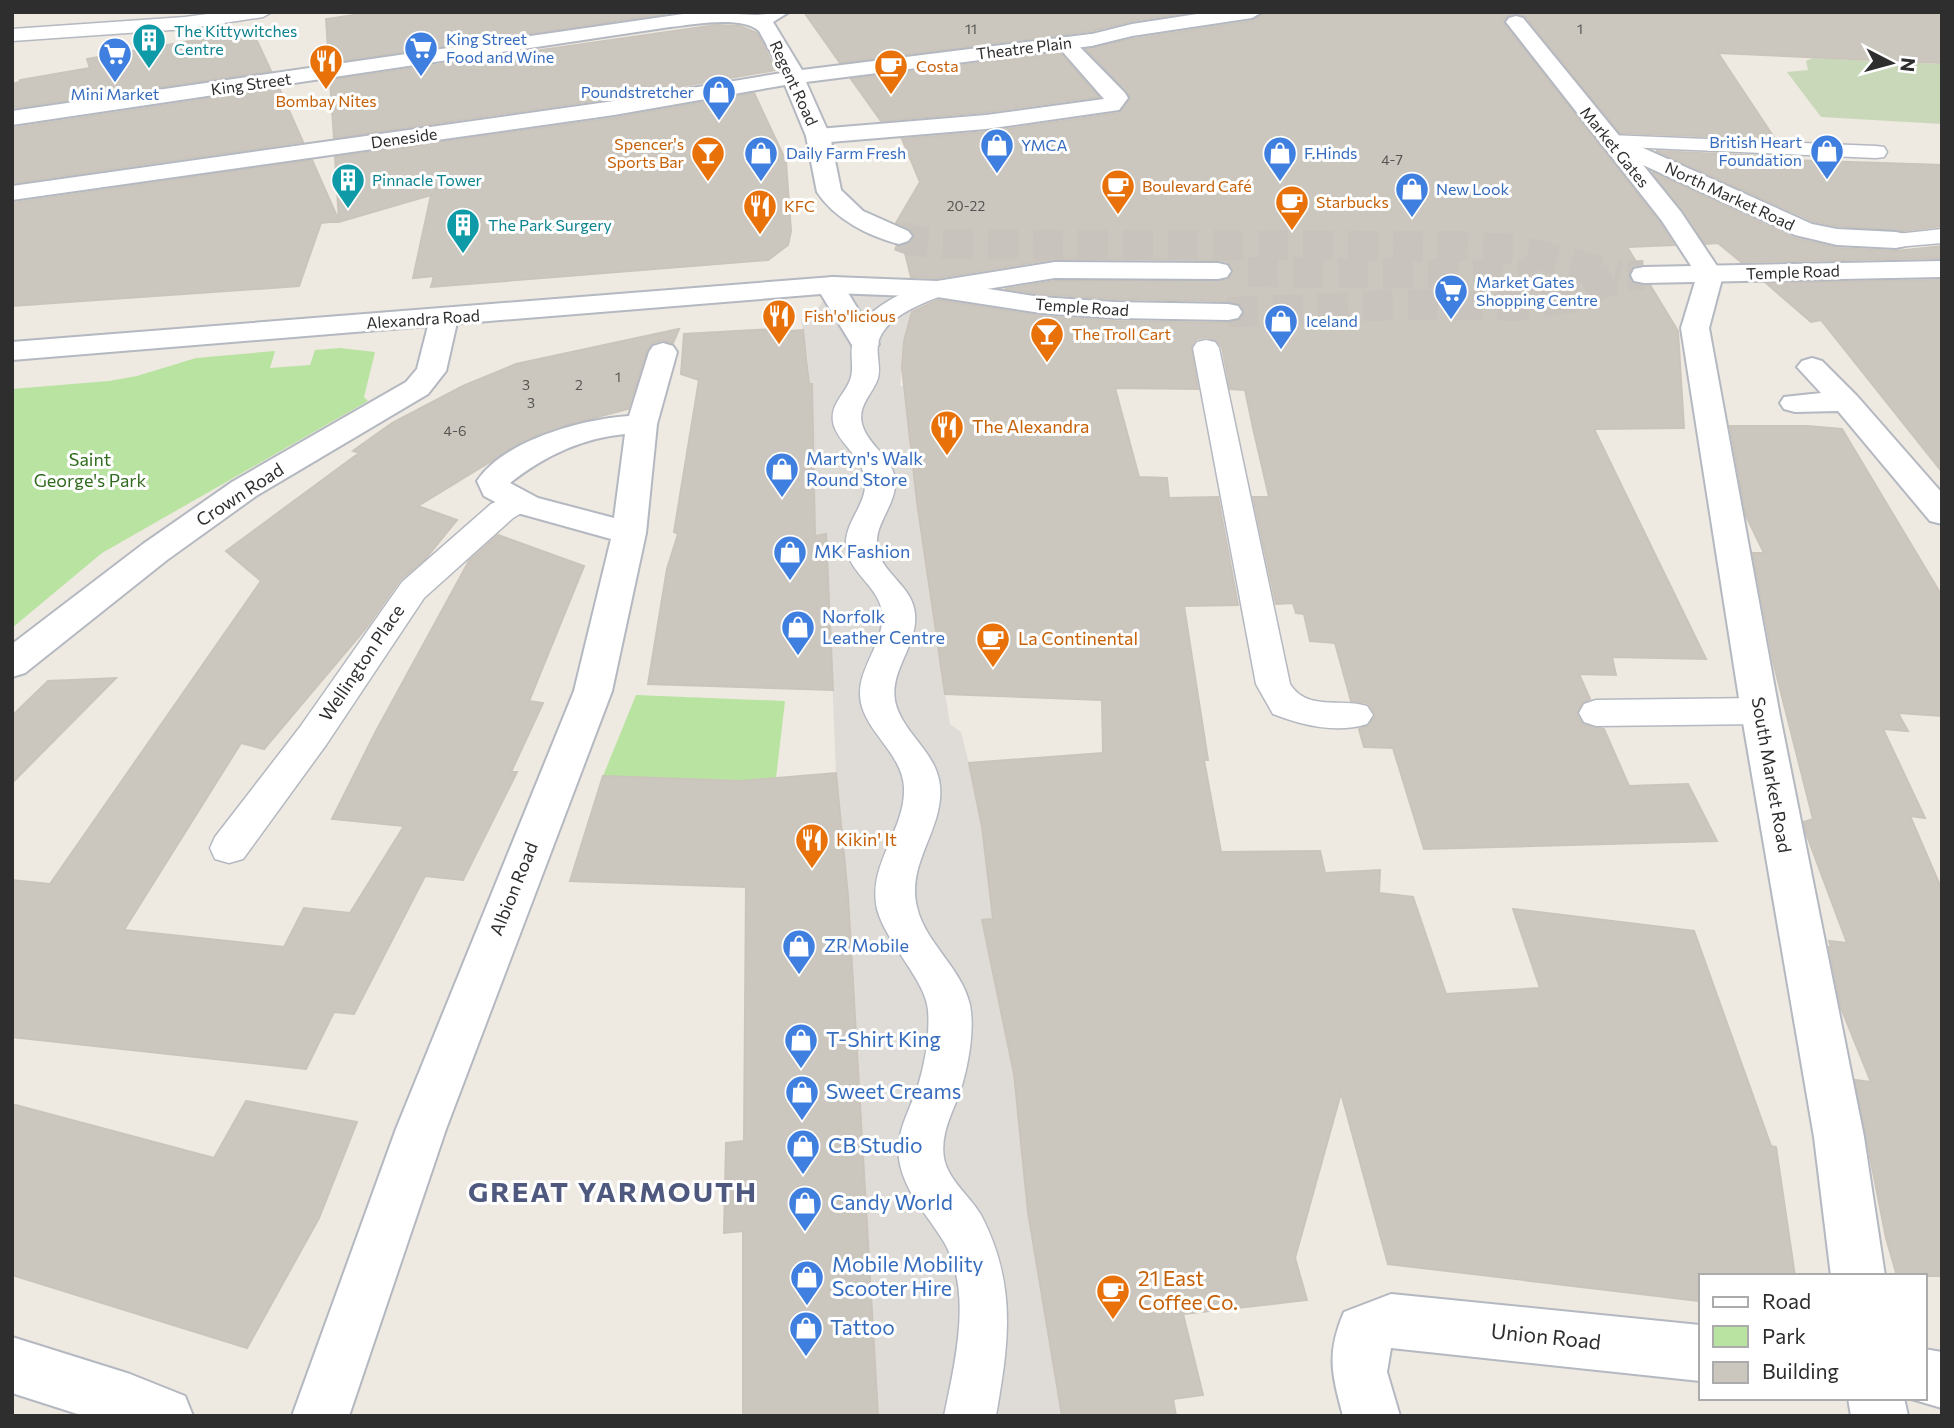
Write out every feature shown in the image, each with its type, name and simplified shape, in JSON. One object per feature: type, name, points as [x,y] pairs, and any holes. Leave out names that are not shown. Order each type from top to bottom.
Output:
[{"type":"street","name":"Theatre Plain","points":[[794,77],[1091,40],[1132,30],[1252,12]]},
{"type":"street","name":"King Street","points":[[12,118],[670,21],[721,16],[769,16]]},
{"type":"street","name":"Regent Road","points":[[769,16],[767,28],[794,77],[796,88],[818,136],[829,192],[854,216],[899,236]]},
{"type":"street","name":"Market Gates","points":[[1512,17],[1672,217],[1710,275]]},
{"type":"street","points":[[818,136],[986,122],[1111,105],[1117,98],[1065,43]]},
{"type":"street","name":"Deneside","points":[[12,193],[601,110],[794,77]]},
{"type":"street","name":"North Market Road","points":[[1610,141],[1804,230],[1837,237],[1896,240]]},
{"type":"street","name":"Temple Road","points":[[1644,275],[1942,269]]},
{"type":"street","name":"Temple Road","points":[[937,289],[1055,270],[1218,271]]},
{"type":"street","name":"South Market Road","points":[[1710,275],[1695,328],[1760,711],[1839,1137],[1858,1274]]},
{"type":"street","points":[[833,285],[833,291],[865,344]]},
{"type":"street","name":"Temple Road","points":[[833,285],[937,289],[1041,305],[1160,312],[1228,312]]},
{"type":"street","name":"Alexandra Road","points":[[12,351],[833,285]]},
{"type":"street","name":"Crown Road","points":[[12,664],[155,552],[244,489],[417,388],[431,371],[444,318]]},
{"type":"street","name":"Albion Road","points":[[320,1416],[421,1129],[593,691],[629,533],[642,424],[663,352]]},
{"type":"street","points":[[1812,367],[1846,402],[1942,514]]},
{"type":"street","points":[[1795,403],[1846,402]]},
{"type":"street","points":[[629,533],[519,500],[496,489],[494,481],[533,453],[562,438],[590,429],[642,424]]},
{"type":"street","name":"Union Road","points":[[1372,1416],[1359,1372],[1363,1331],[1391,1321],[1699,1353]]},
{"type":"street","points":[[12,1365],[130,1402],[165,1416]]},
{"type":"lane","points":[[12,35],[185,23],[263,12]]},
{"type":"lane","points":[[1610,141],[1876,152]]},
{"type":"lane","points":[[1896,240],[1942,236]]},
{"type":"lane","points":[[937,289],[911,298],[871,330],[865,344],[865,378],[850,401],[846,419],[852,435],[875,459],[881,483],[877,499],[864,522],[861,549],[871,569],[891,590],[899,614],[895,644],[879,673],[878,703],[892,732],[913,756],[922,786],[920,817],[900,860],[895,896],[904,928],[933,969],[950,1006],[942,1077],[923,1127],[921,1161],[937,1198],[961,1226],[981,1272],[984,1345],[970,1416]]},
{"type":"lane","points":[[1206,348],[1273,684],[1284,705],[1307,713],[1355,715]]},
{"type":"lane","name":"Wellington Place","points":[[229,848],[313,736],[412,590],[502,511],[519,500]]},
{"type":"lane","points":[[1597,713],[1760,711]]},
{"type":"green space","points":[[1813,58],[1942,64],[1942,124],[1821,117],[1787,72],[1808,70],[1806,61]]},
{"type":"green space","name":"Saint George's Park","points":[[340,348],[375,352],[364,397],[368,401],[102,553],[12,628],[12,389],[109,381],[137,376],[196,358],[275,351],[270,368],[310,365],[315,350]]},
{"type":"green space","points":[[636,695],[785,701],[776,778],[776,823],[764,781],[603,776]]},
{"type":"shaded area","points":[[821,291],[908,293],[1002,308],[1017,312],[1030,324],[904,341],[900,386],[914,386],[910,439],[932,613],[950,724],[961,732],[978,799],[995,919],[983,920],[1012,1059],[1028,1212],[1062,1416],[878,1416],[848,896],[836,773],[826,534],[815,536],[808,360],[801,320],[820,306],[823,300]]},
{"type":"building","points":[[375,12],[677,12],[329,63],[326,19]]},
{"type":"building","points":[[804,12],[1191,12],[1132,21],[1091,31],[840,63]]},
{"type":"building","points":[[1265,12],[1942,12],[1942,63],[1718,53],[1775,139],[1620,133],[1525,16],[1515,13],[1507,16],[1503,22],[1660,223],[1674,245],[1627,247],[1638,265],[1632,268],[1629,276],[1633,284],[1650,285],[1678,331],[1684,428],[1594,429],[1706,659],[1612,657],[1616,675],[1579,674],[1590,699],[1582,703],[1577,714],[1583,724],[1604,729],[1629,786],[1688,784],[1717,841],[1424,849],[1393,748],[1364,747],[1359,729],[1369,725],[1375,714],[1368,703],[1351,701],[1335,643],[1310,641],[1304,614],[1296,613],[1293,603],[1276,604],[1253,497],[1269,497],[1245,390],[1230,389],[1222,347],[1217,341],[1207,337],[1196,339],[1191,347],[1198,389],[1115,388],[1139,477],[1167,478],[1169,498],[1218,497],[1238,605],[1184,606],[1208,760],[1204,760],[1221,852],[1320,851],[1325,873],[1380,870],[1379,893],[1413,897],[1446,994],[1540,988],[1513,909],[1694,931],[1771,1146],[1776,1147],[1795,1274],[1699,1274],[1699,1301],[1388,1264],[1341,1093],[1295,1258],[1307,1300],[1183,1314],[1203,1395],[1173,1399],[1176,1416],[1062,1416],[1028,1212],[1014,1074],[982,920],[993,919],[982,827],[969,763],[1103,753],[1102,700],[945,694],[917,502],[902,368],[904,341],[912,312],[938,300],[1041,316],[1115,321],[1228,323],[1240,319],[1244,311],[1239,303],[1228,301],[1115,299],[1005,289],[1055,281],[1228,280],[1233,270],[1228,262],[1219,260],[1055,259],[937,278],[911,277],[903,245],[910,243],[915,236],[909,229],[896,223],[920,182],[902,139],[986,132],[1119,113],[1130,97],[1086,49],[1252,21]]},
{"type":"building","points":[[716,25],[740,26],[757,33],[776,70],[614,98],[334,138],[330,80]]},
{"type":"building","points":[[252,30],[271,71],[12,108],[12,84],[20,80],[90,68],[87,59]]},
{"type":"building","points":[[1060,53],[1099,97],[986,112],[881,121],[851,79]]},
{"type":"building","points":[[279,88],[303,142],[12,183],[12,128]]},
{"type":"building","points":[[754,93],[786,161],[791,231],[788,245],[768,260],[431,287],[434,276],[413,278],[431,195],[339,222],[335,157],[614,118]]},
{"type":"building","name":"British Heart Foundation","points":[[1656,151],[1787,157],[1789,160],[1942,165],[1942,226],[1902,231],[1837,226],[1813,221]]},
{"type":"building","points":[[312,160],[339,221],[321,223],[299,286],[12,306],[12,203]]},
{"type":"building","points":[[1652,172],[1794,238],[1837,248],[1896,251],[1942,246],[1942,258],[1741,262],[1718,243],[1705,244]]},
{"type":"building","points":[[1942,280],[1942,472],[1821,320],[1811,322],[1766,283]]},
{"type":"building","points":[[679,329],[673,343],[662,340],[652,343],[628,409],[567,425],[524,441],[418,506],[457,520],[426,558],[400,580],[367,627],[264,749],[241,743],[124,930],[284,947],[304,908],[350,913],[404,826],[332,819],[375,733],[469,561],[498,535],[584,566],[529,701],[543,703],[511,772],[517,772],[463,880],[425,876],[354,1014],[334,1012],[306,1069],[12,1037],[12,880],[50,884],[261,581],[226,551],[359,453],[353,451],[392,423],[463,386],[516,364]]},
{"type":"building","points":[[775,329],[775,332],[803,330],[809,384],[812,384],[815,536],[826,534],[833,690],[648,684],[667,569],[678,534],[674,532],[699,380],[681,374],[684,334]]},
{"type":"building","points":[[1730,426],[1842,429],[1942,596],[1942,716],[1898,713],[1908,731],[1883,729],[1925,818],[1910,816],[1942,890],[1942,1276],[1896,1274],[1886,1238],[1855,1080],[1871,1082],[1841,1008],[1829,947],[1829,941],[1847,943],[1806,833],[1804,822],[1813,819],[1773,661],[1753,553],[1764,553],[1746,516]]},
{"type":"building","points":[[116,678],[12,783],[12,716],[48,681]]},
{"type":"building","points":[[836,773],[848,896],[878,1416],[743,1416],[743,1231],[724,1233],[726,1143],[744,1141],[746,887],[570,881],[603,776],[742,781]]},
{"type":"building","points":[[246,1101],[357,1122],[319,1218],[247,1348],[12,1275],[12,1104],[214,1158]]},
{"type":"tunnel","points":[[899,236],[913,241],[943,244],[1456,246],[1513,249],[1620,276]]},
{"type":"tunnel","points":[[1248,272],[1534,275]]},
{"type":"tunnel","points":[[1228,312],[1400,305],[1516,306],[1571,298],[1620,276],[1644,275]]},
{"type":"place","name":"The Kittywitches Centre","points":[[149,70]]},
{"type":"place","name":"King Street Food and Wine","points":[[421,78]]},
{"type":"place","name":"Mini Market","points":[[115,84]]},
{"type":"place","name":"Bombay Nites","points":[[326,91]]},
{"type":"place","name":"Costa","points":[[891,96]]},
{"type":"place","name":"Poundstretcher","points":[[719,122]]},
{"type":"place","name":"YMCA","points":[[997,175]]},
{"type":"place","name":"British Heart Foundation","points":[[1827,181]]},
{"type":"place","name":"Spencer's Sports Bar","points":[[708,183]]},
{"type":"place","name":"Daily Farm Fresh","points":[[761,183]]},
{"type":"place","name":"F.Hinds","points":[[1280,183]]},
{"type":"place","name":"Pinnacle Tower","points":[[348,210]]},
{"type":"place","name":"Boulevard Café","points":[[1118,216]]},
{"type":"place","name":"New Look","points":[[1412,219]]},
{"type":"place","name":"Starbucks","points":[[1292,232]]},
{"type":"place","name":"KFC","points":[[760,236]]},
{"type":"place","name":"The Park Surgery","points":[[463,255]]},
{"type":"place","name":"Market Gates Shopping Centre","points":[[1451,321]]},
{"type":"place","name":"Fish'o'licious","points":[[779,346]]},
{"type":"place","name":"Iceland","points":[[1281,351]]},
{"type":"place","name":"The Troll Cart","points":[[1047,364]]},
{"type":"place","name":"The Alexandra","points":[[947,457]]},
{"type":"place","name":"Martyn's Walk Round Store","points":[[782,499]]},
{"type":"place","name":"MK Fashion","points":[[790,582]]},
{"type":"place","name":"Norfolk Leather Centre","points":[[798,657]]},
{"type":"place","name":"La Continental","points":[[993,669]]},
{"type":"place","name":"Kikin' It","points":[[812,870]]},
{"type":"place","name":"ZR Mobile","points":[[799,976]]},
{"type":"place","name":"T-Shirt King","points":[[801,1070]]},
{"type":"place","name":"Sweet Creams","points":[[802,1122]]},
{"type":"place","name":"CB Studio","points":[[803,1176]]},
{"type":"place","name":"Candy World","points":[[805,1233]]},
{"type":"place","name":"Mobile Mobility Scooter Hire","points":[[807,1307]]},
{"type":"place","name":"21 East Coffee Co.","points":[[1113,1321]]},
{"type":"place","name":"Tattoo","points":[[806,1358]]},
{"type":"district","name":"GREAT YARMOUTH","points":[[613,1192]]}]
